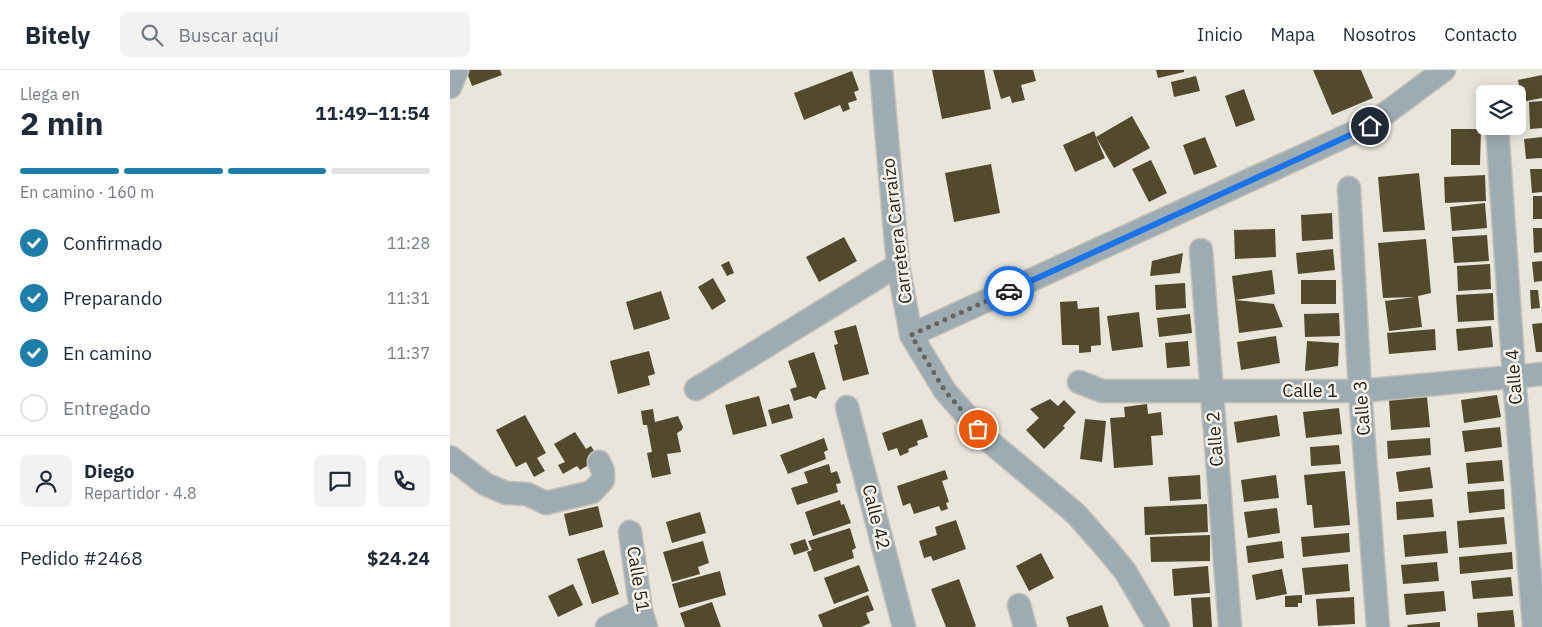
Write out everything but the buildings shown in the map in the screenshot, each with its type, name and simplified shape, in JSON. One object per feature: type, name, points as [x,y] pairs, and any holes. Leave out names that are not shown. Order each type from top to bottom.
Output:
[{"type":"street","points":[[450,88],[457,70]]},
{"type":"street","name":"Carretera Carraízo","points":[[880,70],[898,265],[911,335],[945,391],[989,441],[1076,514],[1106,548],[1125,571],[1158,627]]},
{"type":"street","points":[[911,335],[1370,126],[1444,70]]},
{"type":"street","name":"Calle 4","points":[[1498,135],[1534,627]]},
{"type":"street","name":"Calle 3","points":[[1349,188],[1360,391],[1378,627]]},
{"type":"street","name":"Calle 2","points":[[1201,250],[1230,627]]},
{"type":"street","points":[[696,389],[898,265]]},
{"type":"street","name":"Calle 1","points":[[1079,382],[1102,391],[1360,391],[1542,374]]},
{"type":"street","name":"Calle 42","points":[[847,407],[904,627]]},
{"type":"street","points":[[450,457],[485,484],[506,493],[527,494],[546,503],[592,492],[603,480],[603,472],[599,462]]},
{"type":"street","name":"Calle 51","points":[[630,532],[644,619]]},
{"type":"street","points":[[1019,605],[1025,627]]},
{"type":"street","points":[[607,627],[644,619]]},
{"type":"way so far","points":[[978,429],[945,391],[911,335],[1009,291]]},
{"type":"route","points":[[1009,291],[1370,126]]}]
